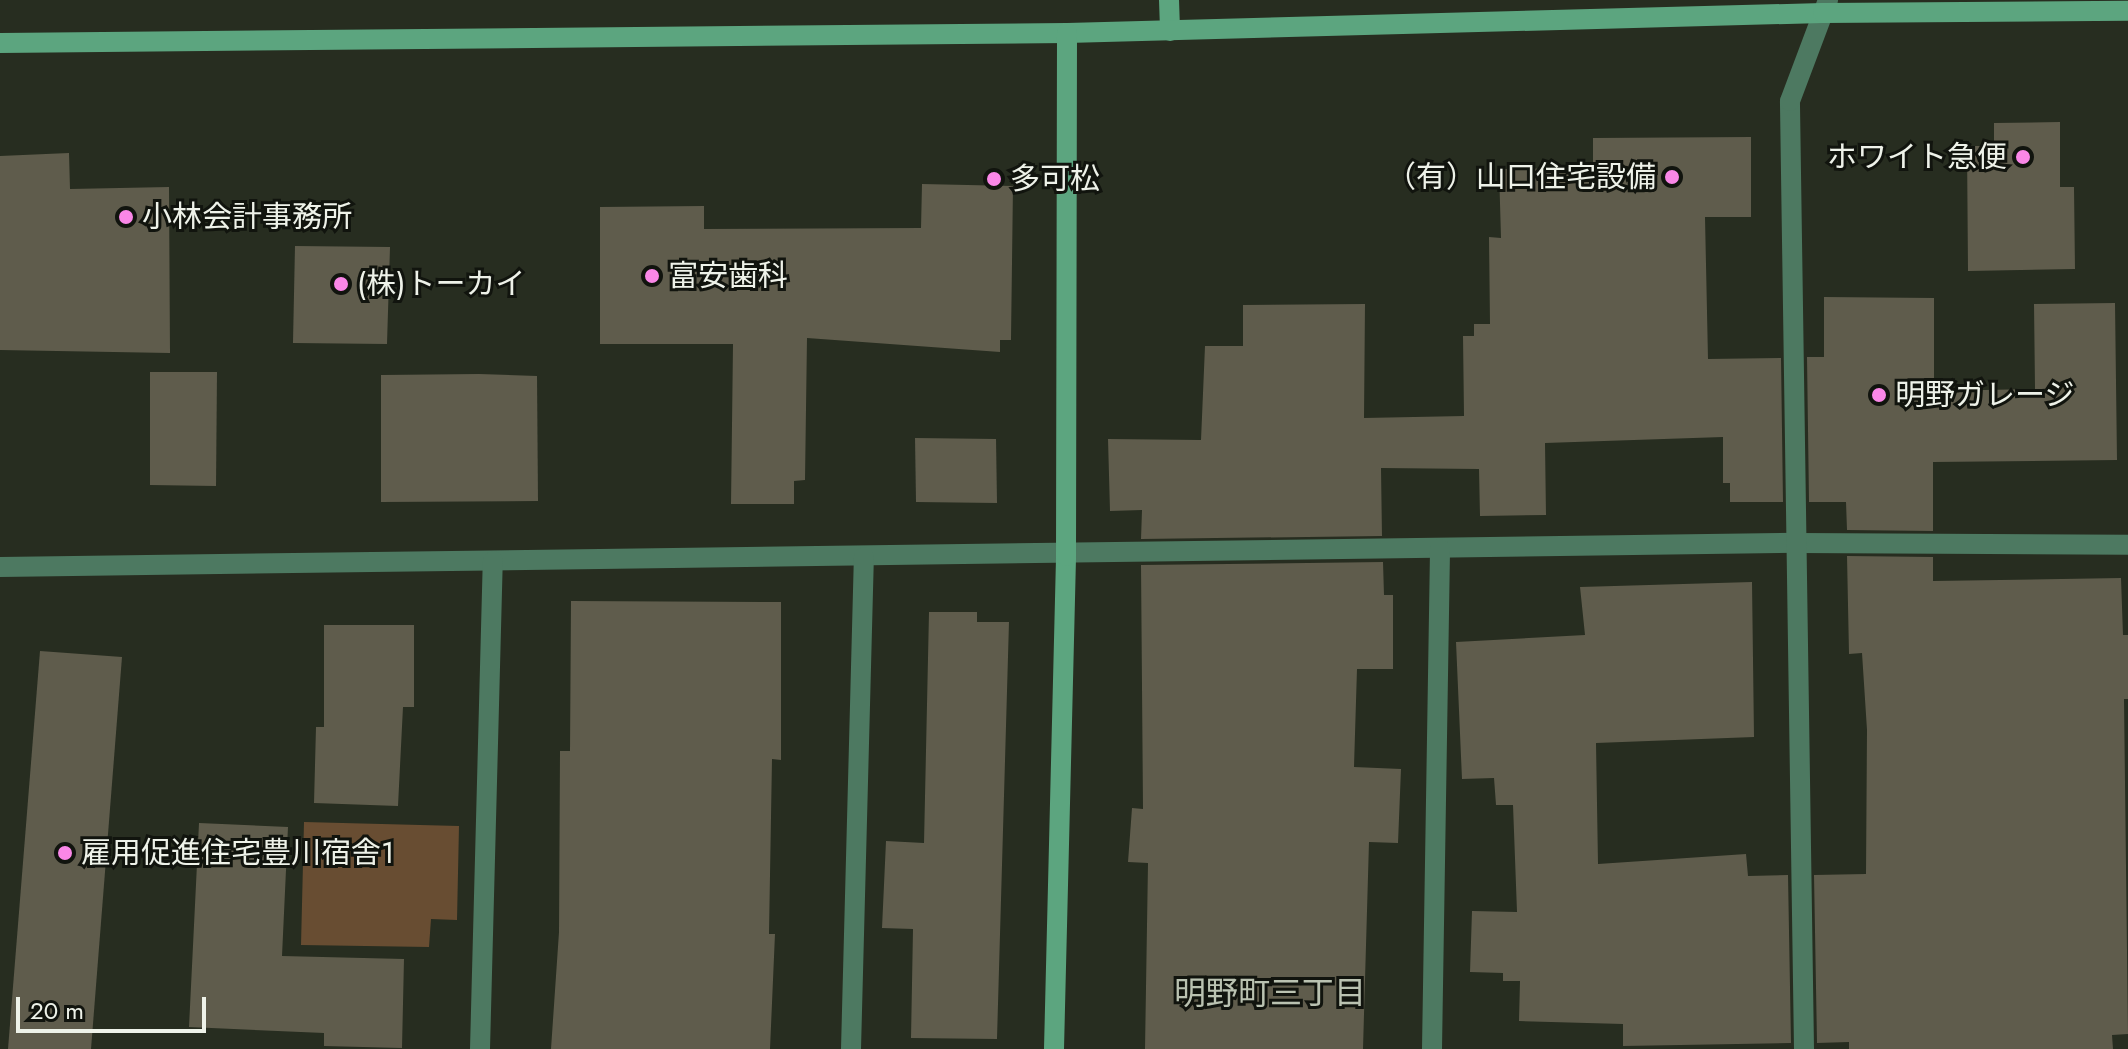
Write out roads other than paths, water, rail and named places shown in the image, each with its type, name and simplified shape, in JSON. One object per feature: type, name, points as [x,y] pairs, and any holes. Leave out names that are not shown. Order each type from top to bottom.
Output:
[{"type":"main road","points":[[1169,0],[1170,31]]},
{"type":"main road","points":[[0,43],[1170,31],[1826,6],[2128,11]]},
{"type":"main road","points":[[1054,1049],[1066,556],[1067,33]]},
{"type":"street","points":[[1804,1049],[1790,101],[1826,6]]},
{"type":"street","points":[[0,567],[1066,556],[1797,543],[2128,545]]},
{"type":"street","points":[[1432,1049],[1440,549]]},
{"type":"street","points":[[851,1049],[864,557]]},
{"type":"street","points":[[480,1049],[493,561]]},
{"type":"place","name":"ホワイト急便","points":[[2023,157]]},
{"type":"place","name":"（有）山口住宅設備","points":[[1672,177]]},
{"type":"place","name":"多可松","points":[[994,179]]},
{"type":"place","name":"小林会計事務所","points":[[126,217]]},
{"type":"place","name":"富安歯科","points":[[652,276]]},
{"type":"place","name":"(株)トーカイ","points":[[341,284]]},
{"type":"place","name":"明野ガレージ","points":[[1879,395]]},
{"type":"place","name":"雇用促進住宅豊川宿舎1","points":[[65,853]]},
{"type":"district","name":"明野町三丁目","points":[[1270,993]]}]
